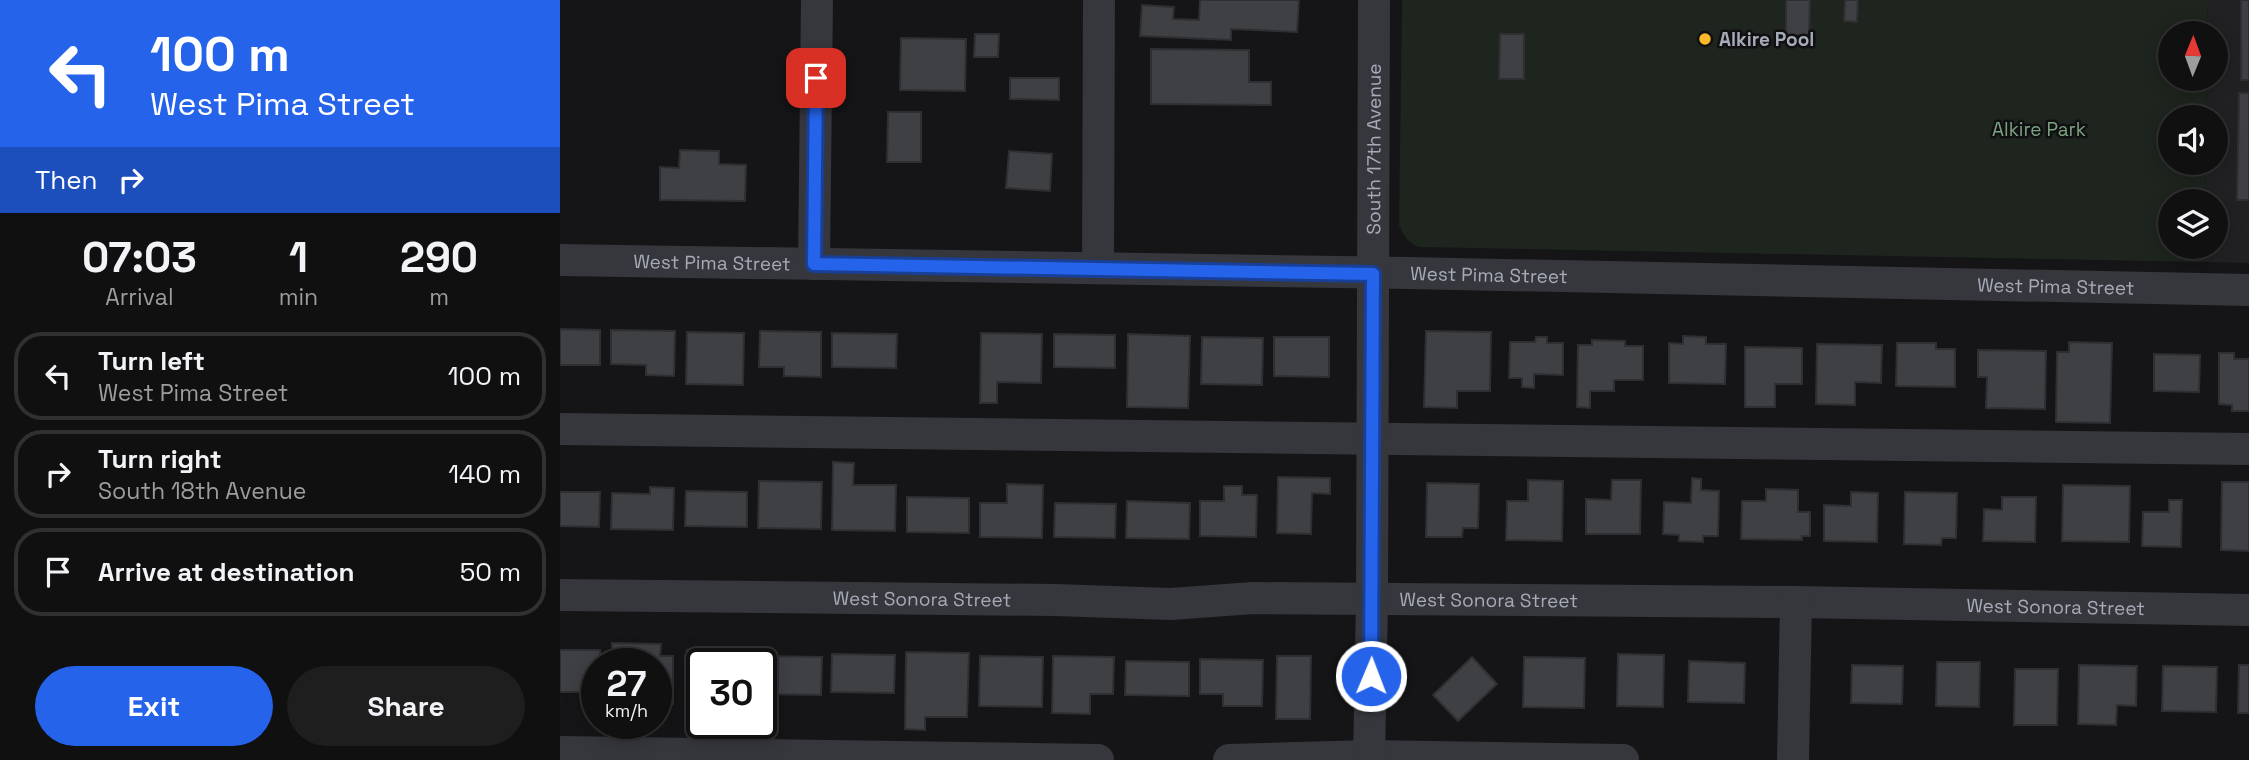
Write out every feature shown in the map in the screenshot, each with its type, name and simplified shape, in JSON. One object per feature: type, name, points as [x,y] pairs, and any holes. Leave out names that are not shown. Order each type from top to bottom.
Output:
[{"type":"street","points":[[814,264],[817,0]]},
{"type":"street","points":[[1098,268],[1099,0]]},
{"type":"street","name":"South 17th Avenue","points":[[1369,758],[1374,0]]},
{"type":"street","name":"West Pima Street","points":[[560,260],[2249,290]]},
{"type":"street","points":[[560,429],[2249,449]]},
{"type":"street","name":"West Sonora Street","points":[[560,595],[1055,600],[1171,604],[1253,598],[1372,598],[2249,610]]},
{"type":"street","points":[[1793,760],[1796,602]]},
{"type":"street","points":[[560,752],[1098,760]]},
{"type":"street","points":[[1229,760],[1623,760]]},
{"type":"shaded area","points":[[2208,0],[2249,0],[2249,263],[2205,262],[2205,259],[2228,259],[2228,189],[2205,189],[2206,175],[2228,175],[2228,105],[2206,105],[2207,91],[2228,91],[2228,21],[2207,21]]},
{"type":"green space","name":"Alkire Park","points":[[1402,0],[2208,0],[2207,21],[2158,21],[2158,91],[2207,91],[2206,105],[2158,105],[2158,175],[2206,175],[2205,189],[2158,189],[2158,259],[2205,259],[2205,262],[1420,247],[1407,239],[1399,225]]},
{"type":"building","points":[[1200,0],[1299,0],[1297,32],[1231,29],[1231,40],[1140,36],[1142,5],[1174,7],[1173,19],[1199,20]]},
{"type":"building","points":[[1786,0],[1810,0],[1809,36],[1786,35]]},
{"type":"building","points":[[1845,0],[1858,0],[1857,22],[1844,21]]},
{"type":"building","points":[[2241,0],[2249,0],[2249,80],[2241,80]]},
{"type":"building","points":[[975,34],[999,34],[998,57],[974,57]]},
{"type":"building","points":[[1500,34],[1524,34],[1524,79],[1499,79]]},
{"type":"building","points":[[901,38],[966,39],[965,91],[900,90]]},
{"type":"building","points":[[1151,49],[1249,50],[1249,82],[1271,82],[1271,105],[1151,104]]},
{"type":"building","points":[[1010,78],[1059,78],[1059,100],[1010,99]]},
{"type":"building","points":[[2239,93],[2249,93],[2249,200],[2237,200]]},
{"type":"building","points":[[888,112],[921,112],[921,162],[887,162]]},
{"type":"building","points":[[680,150],[719,151],[719,164],[746,165],[745,201],[660,200],[660,167],[679,168]]},
{"type":"building","points":[[1009,151],[1052,154],[1050,191],[1006,188]]},
{"type":"building","points":[[560,329],[600,330],[600,365],[560,365]]},
{"type":"building","points":[[611,330],[675,331],[674,376],[646,375],[646,365],[611,364]]},
{"type":"building","points":[[760,331],[821,332],[821,377],[784,376],[784,367],[759,367]]},
{"type":"building","points":[[1426,331],[1491,332],[1490,391],[1457,391],[1457,408],[1424,407]]},
{"type":"building","points":[[687,332],[744,333],[743,385],[686,384]]},
{"type":"building","points":[[832,333],[897,334],[896,368],[832,367]]},
{"type":"building","points":[[981,333],[1042,334],[1041,383],[997,382],[997,403],[980,403]]},
{"type":"building","points":[[1054,334],[1115,335],[1115,368],[1054,367]]},
{"type":"building","points":[[1128,334],[1190,336],[1188,408],[1127,407]]},
{"type":"building","points":[[1683,336],[1706,337],[1706,344],[1726,344],[1725,384],[1669,383],[1669,343],[1683,344]]},
{"type":"building","points":[[1202,337],[1263,338],[1262,385],[1201,384]]},
{"type":"building","points":[[1274,337],[1329,337],[1329,377],[1274,376]]},
{"type":"building","points":[[1536,337],[1547,337],[1547,343],[1563,343],[1563,375],[1534,374],[1534,388],[1522,387],[1522,378],[1509,378],[1510,342],[1535,342]]},
{"type":"building","points":[[1592,340],[1625,341],[1625,346],[1643,346],[1643,380],[1614,380],[1614,391],[1590,391],[1590,408],[1577,407],[1578,345],[1592,345]]},
{"type":"building","points":[[2069,342],[2112,343],[2110,423],[2056,422],[2057,352],[2069,352]]},
{"type":"building","points":[[1897,343],[1936,343],[1936,349],[1955,349],[1955,387],[1896,386]]},
{"type":"building","points":[[1817,344],[1882,345],[1881,383],[1855,382],[1855,405],[1816,404]]},
{"type":"building","points":[[1745,347],[1802,348],[1802,384],[1775,384],[1775,407],[1745,407]]},
{"type":"building","points":[[1978,350],[2046,351],[2045,409],[1986,408],[1987,377],[1978,377]]},
{"type":"building","points":[[2219,353],[2234,353],[2234,359],[2249,359],[2249,411],[2232,411],[2232,405],[2219,404]]},
{"type":"building","points":[[2154,354],[2200,355],[2199,392],[2154,391]]},
{"type":"building","points":[[833,462],[854,463],[853,485],[896,485],[895,531],[832,530]]},
{"type":"building","points":[[1278,477],[1330,478],[1330,494],[1312,493],[1311,534],[1277,533]]},
{"type":"building","points":[[1692,478],[1701,479],[1701,490],[1719,491],[1718,536],[1703,536],[1703,542],[1679,541],[1679,535],[1663,534],[1664,502],[1691,503]]},
{"type":"building","points":[[1528,480],[1563,481],[1562,541],[1506,540],[1507,501],[1528,501]]},
{"type":"building","points":[[1612,480],[1641,480],[1640,534],[1586,534],[1586,499],[1611,500]]},
{"type":"building","points":[[759,481],[822,482],[821,529],[758,528]]},
{"type":"building","points":[[2222,482],[2249,482],[2249,551],[2221,550]]},
{"type":"building","points":[[1427,483],[1479,484],[1478,528],[1463,528],[1462,537],[1426,537]]},
{"type":"building","points":[[1007,484],[1043,485],[1042,538],[980,537],[980,503],[1007,503]]},
{"type":"building","points":[[2063,485],[2130,486],[2129,542],[2062,541]]},
{"type":"building","points":[[1224,486],[1242,486],[1242,495],[1257,495],[1256,537],[1200,536],[1200,501],[1224,501]]},
{"type":"building","points":[[650,487],[674,488],[673,530],[611,529],[612,493],[650,494]]},
{"type":"building","points":[[1766,489],[1798,490],[1798,512],[1810,512],[1810,536],[1802,536],[1802,540],[1741,539],[1742,501],[1766,501]]},
{"type":"building","points":[[686,491],[747,492],[747,527],[685,526]]},
{"type":"building","points":[[560,492],[600,492],[599,527],[560,526]]},
{"type":"building","points":[[1851,492],[1878,493],[1877,542],[1824,541],[1824,505],[1851,506]]},
{"type":"building","points":[[1905,492],[1957,493],[1956,538],[1942,538],[1941,545],[1904,544]]},
{"type":"building","points":[[907,497],[969,498],[969,533],[907,532]]},
{"type":"building","points":[[2002,497],[2036,497],[2035,542],[1983,541],[1984,509],[2002,510]]},
{"type":"building","points":[[2169,500],[2182,500],[2181,547],[2142,546],[2143,512],[2169,512]]},
{"type":"building","points":[[1127,501],[1190,503],[1189,539],[1126,538]]},
{"type":"building","points":[[1055,503],[1116,504],[1115,538],[1054,537]]},
{"type":"building","points":[[612,643],[661,644],[661,648],[612,648]]},
{"type":"building","points":[[560,650],[581,650],[581,692],[560,692]]},
{"type":"building","points":[[906,652],[969,653],[967,717],[925,717],[925,730],[905,729]]},
{"type":"building","points":[[832,654],[895,655],[894,693],[831,692]]},
{"type":"building","points":[[1618,654],[1664,655],[1663,707],[1617,706]]},
{"type":"building","points":[[672,656],[673,656],[672,704]]},
{"type":"building","points":[[777,656],[822,657],[821,695],[777,694]]},
{"type":"building","points":[[980,656],[1043,657],[1042,707],[979,706]]},
{"type":"building","points":[[1053,656],[1114,657],[1113,694],[1090,694],[1090,714],[1052,713]]},
{"type":"building","points":[[1277,656],[1311,656],[1310,719],[1276,719]]},
{"type":"building","points":[[1472,657],[1497,684],[1458,721],[1433,695]]},
{"type":"building","points":[[1524,657],[1585,658],[1584,708],[1523,707]]},
{"type":"building","points":[[1200,659],[1263,660],[1262,706],[1223,706],[1223,694],[1200,694]]},
{"type":"building","points":[[1126,661],[1189,662],[1189,696],[1125,695]]},
{"type":"building","points":[[1689,661],[1745,663],[1744,703],[1688,702]]},
{"type":"building","points":[[1937,662],[1980,662],[1979,707],[1936,706]]},
{"type":"building","points":[[1852,665],[1903,666],[1902,704],[1851,703]]},
{"type":"building","points":[[2079,665],[2137,666],[2136,706],[2117,705],[2116,725],[2078,724]]},
{"type":"building","points":[[2239,665],[2249,665],[2249,713],[2238,713]]},
{"type":"building","points":[[2163,666],[2217,667],[2216,712],[2162,711]]},
{"type":"building","points":[[2015,669],[2058,669],[2057,725],[2014,725]]},
{"type":"place","name":"Alkire Pool","points":[[1705,39]]},
{"type":"route","points":[[816,78],[814,264],[1373,274],[1371,676]]}]
